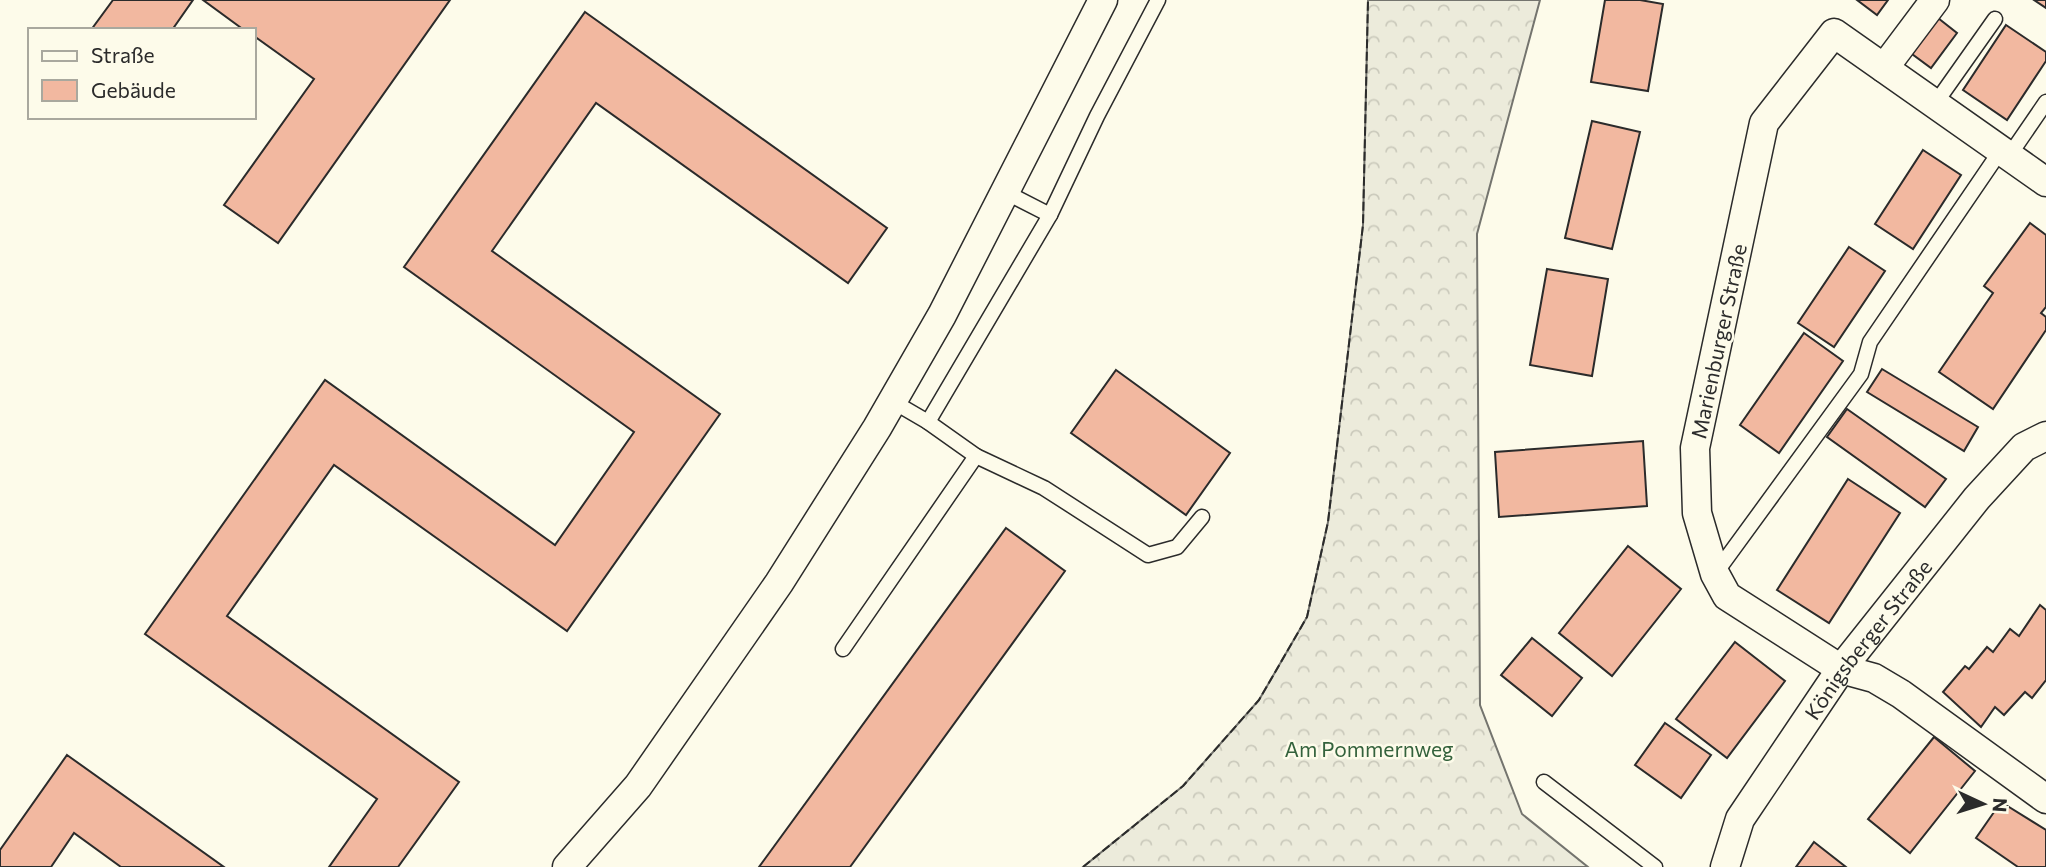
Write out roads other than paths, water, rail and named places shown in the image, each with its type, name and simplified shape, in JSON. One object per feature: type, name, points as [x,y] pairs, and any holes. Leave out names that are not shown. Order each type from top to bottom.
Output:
[{"type":"street","points":[[567,867],[646,775],[779,583],[892,401],[942,315],[1103,0]]},
{"type":"street","points":[[1884,68],[1934,0]]},
{"type":"street","name":"Marienburger Straße","points":[[2046,182],[1834,33],[1763,123],[1695,448],[1697,513],[1715,574],[1727,596],[1841,669],[1874,678],[1901,694],[2046,799]]},
{"type":"street","name":"Königsberger Straße","points":[[1725,867],[1740,819],[1841,669],[1977,498],[2024,447],[2046,436]]},
{"type":"lane","points":[[928,422],[1050,215],[1097,116],[1158,0]]},
{"type":"lane","points":[[1935,104],[1995,19]]},
{"type":"lane","points":[[1715,574],[1861,374],[1870,342],[2005,153],[2046,102]]},
{"type":"lane","points":[[1004,192],[1050,215]]},
{"type":"lane","points":[[892,401],[928,422],[976,456],[1044,488],[1148,555],[1177,547],[1202,517]]},
{"type":"lane","points":[[843,649],[976,456]]},
{"type":"lane","points":[[1544,782],[1656,867]]},
{"type":"park label","name":"Am Pommernweg","points":[[1369,748]]}]
